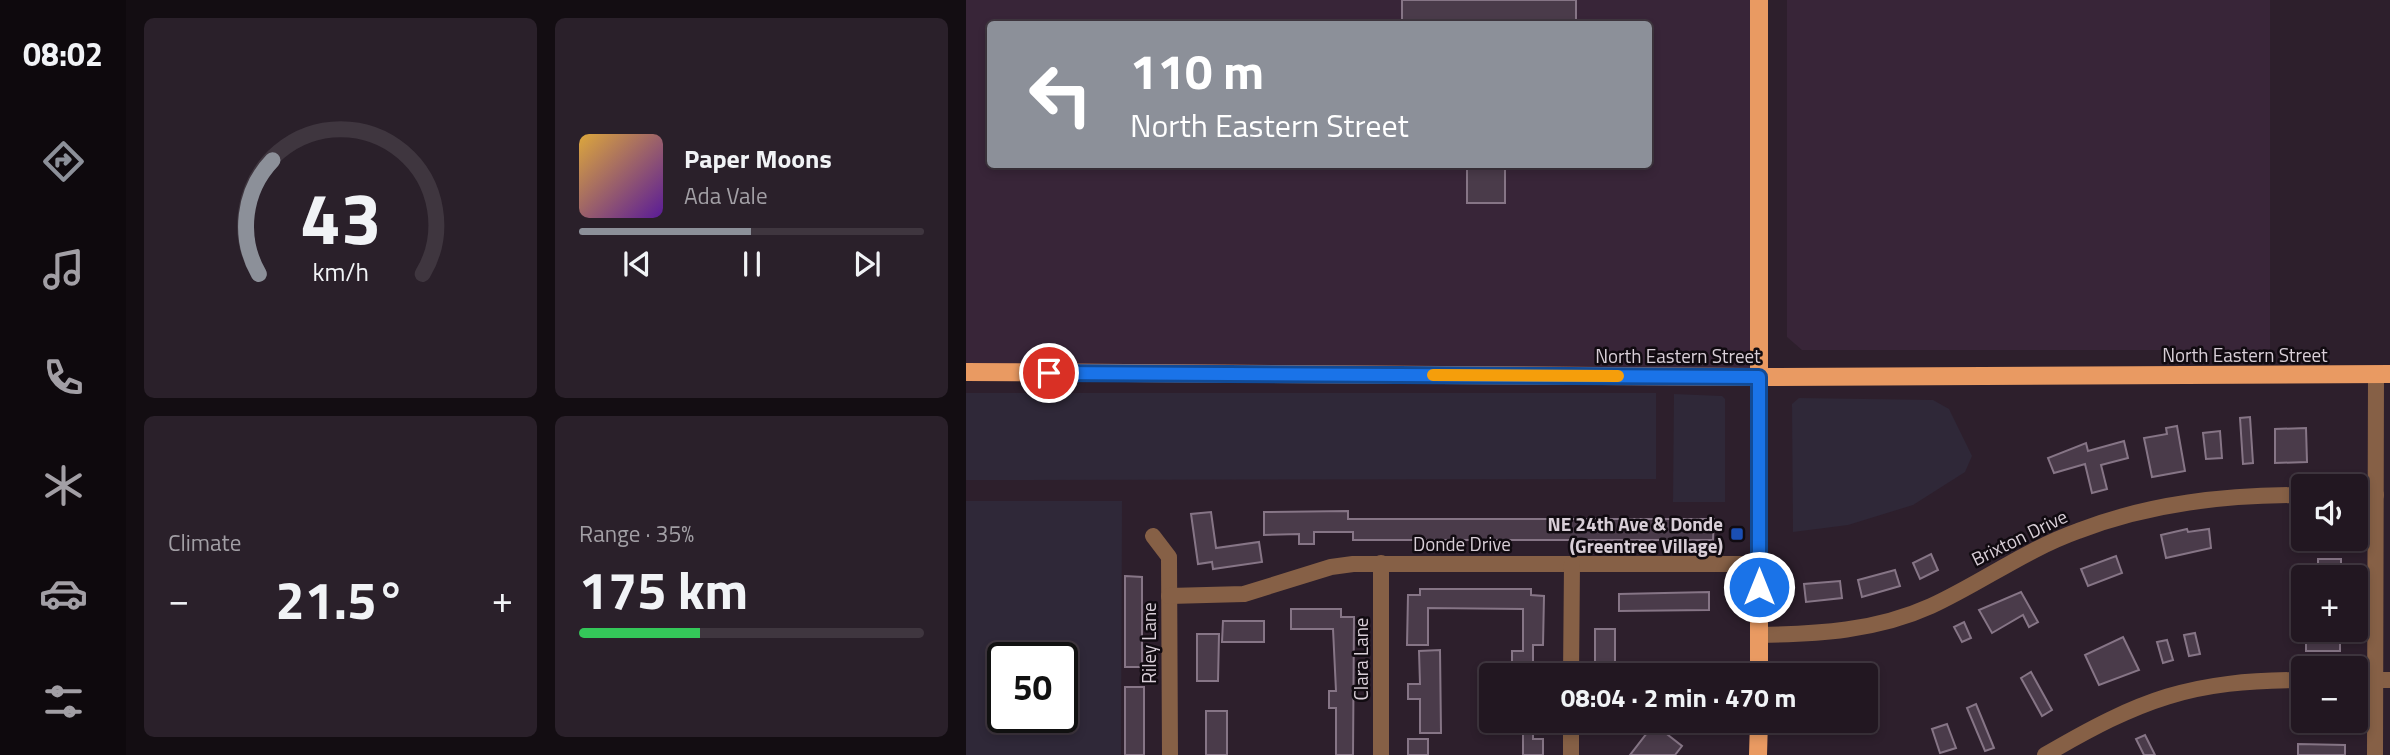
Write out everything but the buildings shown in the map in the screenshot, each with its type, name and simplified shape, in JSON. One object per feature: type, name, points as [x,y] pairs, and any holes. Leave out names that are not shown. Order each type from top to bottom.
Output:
[{"type":"main road","points":[[1759,0],[1759,663]]},
{"type":"main road","name":"North Eastern Street","points":[[966,372],[1759,377],[2383,374]]},
{"type":"main road","points":[[1758,755],[1759,733]]},
{"type":"street","points":[[2375,755],[2383,680],[2376,495],[2383,374]]},
{"type":"street","name":"Brixton Drive","points":[[1759,635],[1844,632],[1906,616],[1931,606],[2050,542],[2138,512],[2234,496],[2291,495]]},
{"type":"street","points":[[2368,495],[2376,495]]},
{"type":"street","name":"Riley Lane","points":[[1153,536],[1169,557],[1170,755]]},
{"type":"street","name":"Donde Drive","points":[[1170,596],[1244,594],[1331,567],[1381,563],[1759,564]]},
{"type":"street","name":"Clara Lane","points":[[1381,563],[1381,755]]},
{"type":"street","points":[[1571,663],[1572,564]]},
{"type":"street","points":[[2045,755],[2121,713],[2182,691],[2221,683],[2291,680]]},
{"type":"street","points":[[1570,755],[1571,733]]},
{"type":"shaded area","points":[[966,0],[1751,0],[1751,368],[966,364]]},
{"type":"shaded area","points":[[1787,0],[2270,0],[2270,350],[1802,350],[1787,337]]},
{"type":"shaded area","points":[[966,393],[1656,393],[1656,479],[966,480]]},
{"type":"shaded area","points":[[1674,394],[1722,396],[1725,399],[1725,502],[1673,502]]},
{"type":"shaded area","points":[[1799,398],[1933,400],[1949,409],[1972,456],[1965,472],[1913,505],[1848,525],[1793,532],[1792,404]]},
{"type":"shaded area","points":[[966,501],[1122,501],[1121,755],[966,755]]},
{"type":"slow traffic","points":[[1433,375],[1618,376]]},
{"type":"place","name":"NE 24th Ave & Donde (Greentree Village)","points":[[1737,534]]},
{"type":"route","points":[[1049,373],[1759,377],[1759,587]]}]
